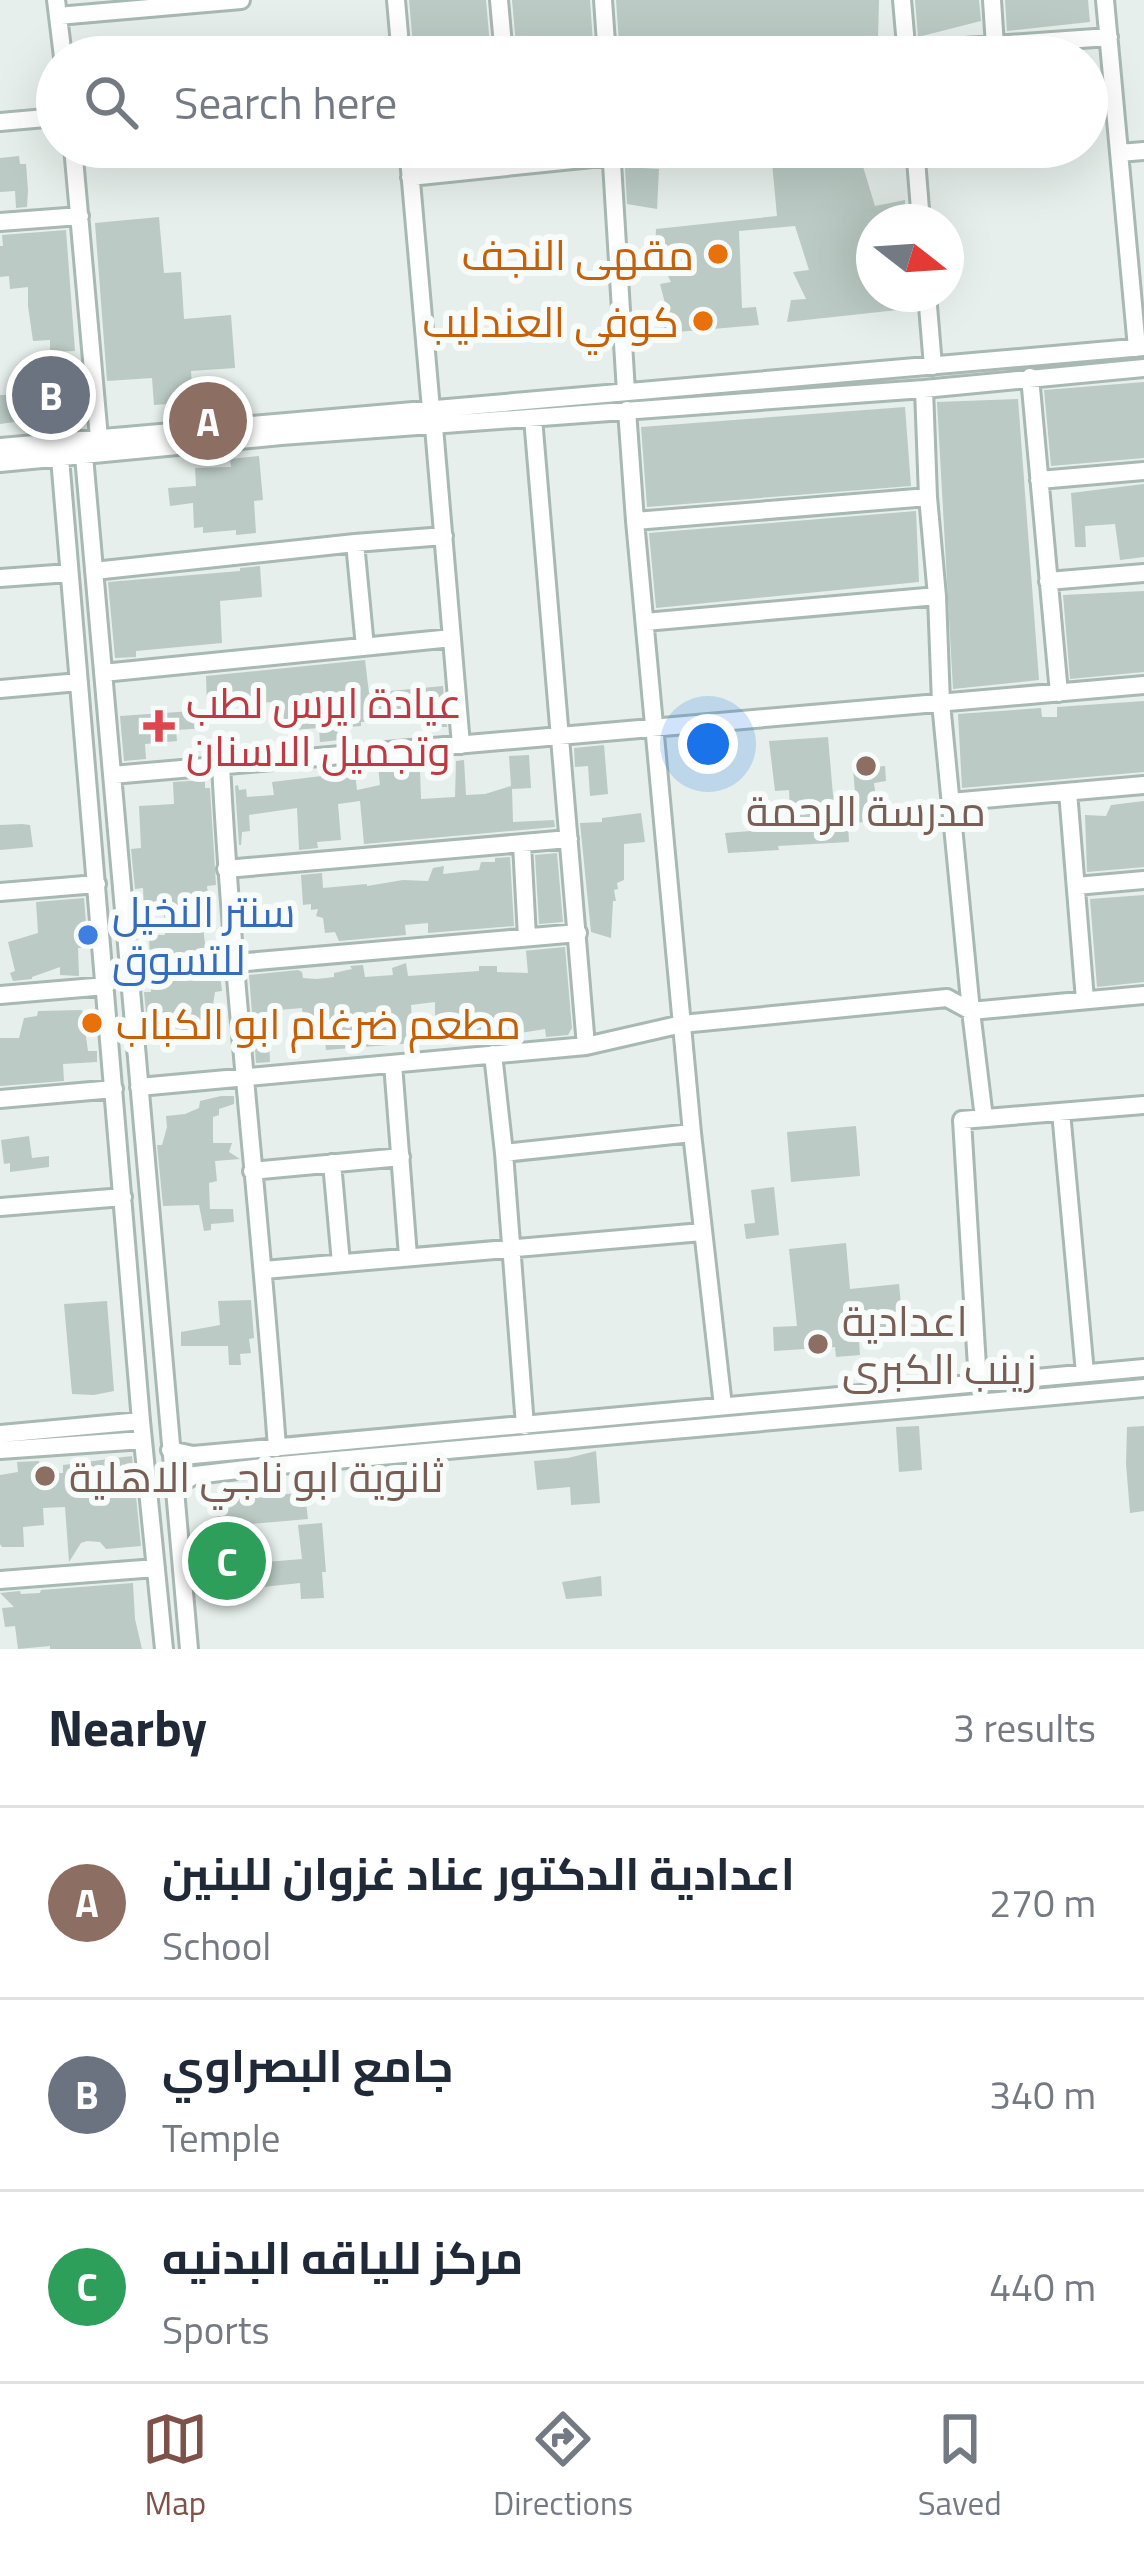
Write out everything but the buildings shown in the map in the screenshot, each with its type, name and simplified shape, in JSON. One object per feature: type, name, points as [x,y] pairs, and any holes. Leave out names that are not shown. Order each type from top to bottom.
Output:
[{"type":"street","points":[[57,8],[241,0]]},
{"type":"street","points":[[396,0],[399,36]]},
{"type":"street","points":[[500,0],[503,36]]},
{"type":"street","points":[[603,0],[606,36]]},
{"type":"street","points":[[902,0],[905,36]]},
{"type":"street","points":[[992,0],[994,36]]},
{"type":"street","points":[[1106,0],[1108,36]]},
{"type":"street","points":[[0,463],[294,428],[626,401],[1140,348],[1108,37]]},
{"type":"street","points":[[0,122],[36,119]]},
{"type":"street","points":[[1119,153],[1144,151]]},
{"type":"street","points":[[75,168],[99,438]]},
{"type":"street","points":[[409,168],[461,745]]},
{"type":"street","points":[[410,177],[454,168]]},
{"type":"street","points":[[612,168],[634,521],[723,1406]]},
{"type":"street","points":[[917,168],[920,204]]},
{"type":"street","points":[[0,222],[80,216]]},
{"type":"street","points":[[929,312],[934,366]]},
{"type":"street","points":[[1012,359],[1006,372],[1021,378]]},
{"type":"street","points":[[981,362],[987,372],[982,382]]},
{"type":"street","points":[[432,418],[533,418],[626,401],[924,388],[1144,368]]},
{"type":"street","points":[[1021,378],[1040,480],[1059,693]]},
{"type":"street","points":[[924,388],[941,703],[984,1118]]},
{"type":"street","points":[[533,418],[586,1046]]},
{"type":"street","points":[[0,447],[257,432]]},
{"type":"street","points":[[84,456],[189,1649]]},
{"type":"street","points":[[60,458],[164,1649]]},
{"type":"street","points":[[1040,480],[1144,471]]},
{"type":"street","points":[[63,495],[78,490],[87,496]]},
{"type":"street","points":[[634,521],[928,497]]},
{"type":"street","points":[[94,571],[444,536]]},
{"type":"street","points":[[355,543],[365,647]]},
{"type":"street","points":[[0,578],[69,572]]},
{"type":"street","points":[[1048,581],[1144,573]]},
{"type":"street","points":[[645,622],[938,596]]},
{"type":"street","points":[[103,674],[452,638]]},
{"type":"street","points":[[0,688],[79,682]]},
{"type":"street","points":[[112,775],[1144,685]]},
{"type":"street","points":[[221,765],[243,1078],[277,1448]]},
{"type":"street","points":[[950,802],[1144,785]]},
{"type":"street","points":[[1068,792],[1085,1000]]},
{"type":"street","points":[[226,869],[569,839]]},
{"type":"street","points":[[522,844],[527,937]]},
{"type":"street","points":[[1076,886],[1144,880]]},
{"type":"street","points":[[0,892],[97,884]]},
{"type":"street","points":[[235,963],[578,933]]},
{"type":"street","points":[[0,995],[106,986]]},
{"type":"street","points":[[139,1088],[586,1046],[682,1024],[947,998],[971,1011],[1144,995]]},
{"type":"street","points":[[493,1054],[525,1426]]},
{"type":"street","points":[[393,1064],[408,1256]]},
{"type":"street","points":[[0,1099],[114,1089]]},
{"type":"street","points":[[979,1384],[962,1120],[1144,1105]]},
{"type":"street","points":[[1060,1112],[1085,1372]]},
{"type":"street","points":[[116,1114],[128,1119],[141,1113]]},
{"type":"street","points":[[504,1153],[692,1133]]},
{"type":"street","points":[[119,1152],[127,1143],[144,1144]]},
{"type":"street","points":[[252,1171],[401,1157]]},
{"type":"street","points":[[332,1163],[341,1263]]},
{"type":"street","points":[[0,1207],[123,1197]]},
{"type":"street","points":[[264,1270],[702,1232]]},
{"type":"street","points":[[170,1450],[194,1455],[1144,1368]]},
{"type":"street","points":[[922,1388],[924,1407]]},
{"type":"street","points":[[174,1487],[195,1475],[1144,1388]]},
{"type":"street","points":[[0,1434],[142,1431]]},
{"type":"street","points":[[0,1450],[142,1431]]},
{"type":"street","points":[[194,1455],[195,1475]]},
{"type":"street","points":[[0,1580],[156,1568]]},
{"type":"place","name":"مقهى النجف","points":[[718,254]]},
{"type":"place","name":"كوفي العندليب","points":[[703,321]]},
{"type":"place","name":"جامع البصراوي","points":[[51,395]]},
{"type":"place","name":"اعدادية الدكتور عناد غزوان للبنين","points":[[208,421]]},
{"type":"place","name":"عيادة ايرس لطب وتجميل الاسنان","points":[[159,726]]},
{"type":"place","name":"مدرسة الرحمة","points":[[866,766]]},
{"type":"place","name":"سنتر النخيل للتسوق","points":[[88,935]]},
{"type":"place","name":"مطعم ضرغام ابو الكباب","points":[[92,1023]]},
{"type":"place","name":"اعدادية زينب الكبرى","points":[[818,1344]]},
{"type":"place","name":"ثانوية ابو ناجي الاهلية","points":[[45,1476]]},
{"type":"place","name":"مركز للياقه البدنيه","points":[[227,1561]]}]
